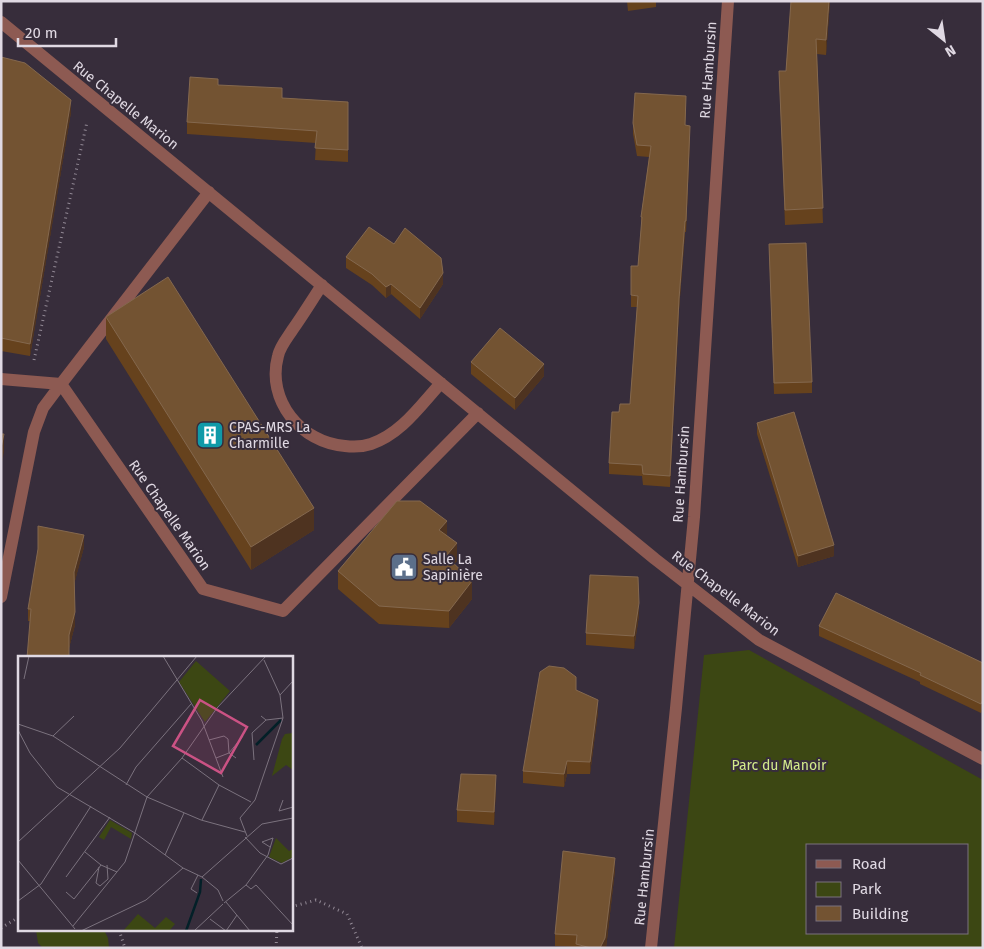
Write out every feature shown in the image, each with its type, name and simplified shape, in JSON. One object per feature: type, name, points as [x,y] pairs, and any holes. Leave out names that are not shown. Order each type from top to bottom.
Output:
[{"type":"street","name":"Rue Hambursin","points":[[651,948],[688,585],[728,1]]},
{"type":"street","name":"Rue Chapelle Marion","points":[[1,22],[688,585],[759,640],[983,759]]},
{"type":"street","points":[[1,597],[34,432],[43,408],[209,192]]},
{"type":"street","points":[[322,285],[278,354],[275,371],[279,396],[287,414],[301,429],[311,437],[331,445],[355,447],[369,445],[386,438],[401,427],[441,383]]},
{"type":"street","points":[[1,379],[61,384]]},
{"type":"street","name":"Rue Chapelle Marion","points":[[61,384],[203,589],[282,611],[478,413]]},
{"type":"path","points":[[29,382],[92,97]]},
{"type":"path","points":[[292,907],[316,900],[347,914],[362,948]]},
{"type":"path","points":[[1,928],[18,918]]},
{"type":"path","points":[[120,932],[125,948]]},
{"type":"path","points":[[276,948],[277,932]]},
{"type":"green space","name":"Parc du Manoir","points":[[749,650],[983,780],[983,948],[674,948],[704,655]]},
{"type":"green space","points":[[36,932],[105,932],[109,948],[43,948],[38,943]]},
{"type":"building","points":[[791,1],[829,1],[826,40],[816,39],[823,208],[785,210],[779,71],[786,71]]},
{"type":"building","points":[[1,57],[25,63],[71,100],[30,344],[1,338]]},
{"type":"building","points":[[190,77],[218,79],[218,85],[282,88],[282,98],[348,102],[348,150],[315,148],[317,131],[187,122]]},
{"type":"building","points":[[635,93],[686,96],[685,125],[690,126],[670,476],[643,474],[642,465],[609,463],[612,412],[619,412],[620,404],[630,404],[638,296],[631,295],[631,266],[638,266],[641,217],[651,146],[637,145],[633,123]]},
{"type":"building","points":[[369,227],[394,244],[405,228],[441,258],[443,273],[420,308],[391,284],[386,287],[372,274],[346,257]]},
{"type":"building","points":[[806,243],[812,382],[774,383],[769,244]]},
{"type":"building","name":"CPAS-MRS La Charmille","points":[[168,277],[314,508],[251,547],[106,317]]},
{"type":"building","points":[[500,328],[544,364],[515,398],[471,362]]},
{"type":"building","points":[[794,412],[834,545],[798,556],[757,423]]},
{"type":"building","points":[[1,434],[4,434],[1,448]]},
{"type":"building","name":"Salle La Sapinière","points":[[397,501],[420,501],[447,521],[439,530],[457,543],[446,556],[472,581],[449,611],[379,606],[338,571]]},
{"type":"building","points":[[38,526],[84,535],[74,572],[75,612],[69,635],[69,656],[27,656],[31,609],[28,609],[38,549]]},
{"type":"building","points":[[590,575],[638,577],[639,603],[634,636],[586,633]]},
{"type":"building","points":[[836,593],[983,663],[983,700],[981,704],[920,675],[921,673],[819,626]]},
{"type":"building","points":[[549,666],[564,668],[576,677],[576,690],[598,700],[590,762],[567,761],[564,774],[523,771],[540,672]]},
{"type":"building","points":[[461,774],[496,775],[494,812],[457,810]]},
{"type":"building","points":[[563,851],[615,858],[605,938],[600,948],[576,944],[577,935],[555,934]]},
{"type":"place","name":"CPAS-MRS La Charmille","points":[[210,435]]},
{"type":"place","name":"Salle La Sapinière","points":[[404,567]]}]
